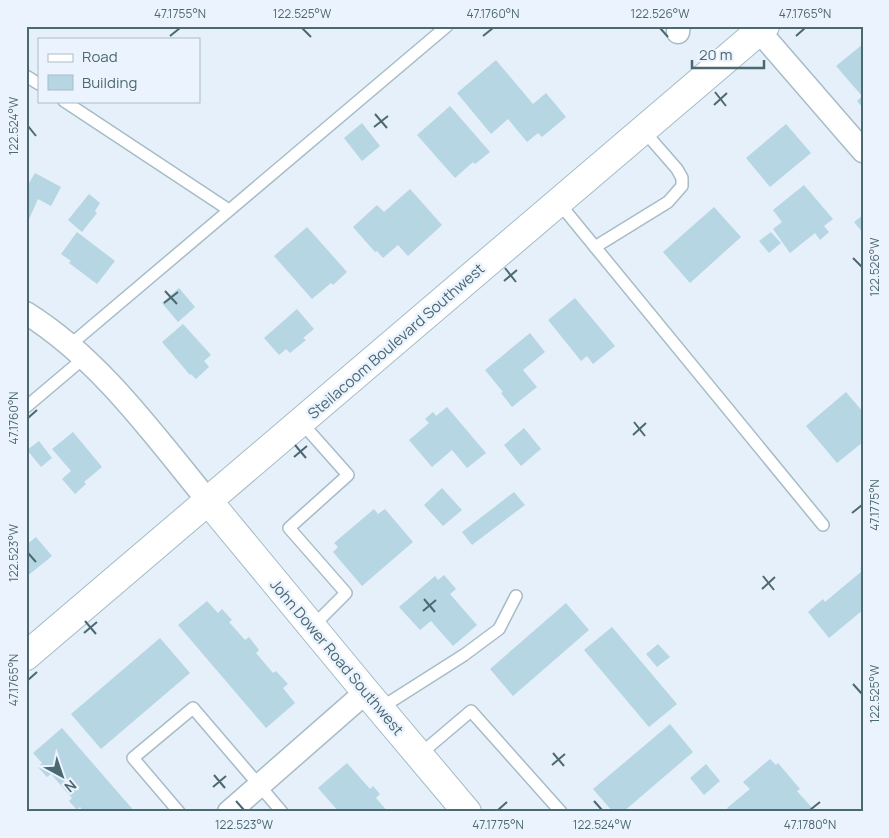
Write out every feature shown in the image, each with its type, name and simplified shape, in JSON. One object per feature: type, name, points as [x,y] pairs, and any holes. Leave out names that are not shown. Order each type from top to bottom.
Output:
[{"type":"main road","name":"Steilacoom Boulevard Southwest","points":[[26,656],[762,29]]},
{"type":"main road","name":"John Dower Road Southwest","points":[[208,502],[467,812]]},
{"type":"street","points":[[762,29],[863,151]]},
{"type":"street","points":[[26,313],[46,325],[77,351],[144,422],[208,502]]},
{"type":"street","points":[[229,812],[373,700]]},
{"type":"lane","points":[[26,407],[77,351],[229,210],[447,26]]},
{"type":"lane","points":[[26,76],[38,83]]},
{"type":"lane","points":[[66,102],[229,210]]},
{"type":"lane","points":[[595,247],[668,202],[682,186],[682,178],[677,169],[643,130]]},
{"type":"lane","points":[[558,203],[823,525]]},
{"type":"lane","points":[[301,422],[348,476],[289,528],[346,593],[312,626]]},
{"type":"lane","points":[[373,700],[464,655],[499,628],[516,596]]},
{"type":"lane","points":[[179,812],[133,758],[192,708],[282,812]]},
{"type":"lane","points":[[420,755],[471,711],[561,812]]},
{"type":"building","points":[[863,44],[863,108],[857,101],[862,96],[836,66]]},
{"type":"building","points":[[496,60],[533,104],[546,93],[566,117],[542,137],[538,133],[527,142],[508,119],[491,134],[457,93]]},
{"type":"building","points":[[450,106],[490,152],[475,164],[473,162],[455,178],[417,135]]},
{"type":"building","points":[[362,123],[380,146],[362,161],[344,138]]},
{"type":"building","points":[[786,124],[811,153],[770,187],[746,158]]},
{"type":"building","points":[[35,173],[61,187],[51,206],[38,199],[26,226],[26,188]]},
{"type":"building","points":[[804,185],[833,219],[824,226],[829,232],[820,240],[815,233],[790,253],[773,229],[782,222],[773,210]]},
{"type":"building","points":[[410,189],[442,225],[408,256],[398,245],[383,258],[377,251],[375,252],[353,227],[377,205],[384,212]]},
{"type":"building","points":[[89,194],[100,203],[95,211],[97,213],[82,232],[68,220]]},
{"type":"building","points":[[714,207],[741,237],[690,283],[663,252]]},
{"type":"building","points":[[863,215],[863,233],[854,222]]},
{"type":"building","points":[[307,227],[347,272],[333,285],[331,283],[312,299],[274,256]]},
{"type":"building","points":[[77,232],[115,261],[97,284],[69,263],[71,261],[61,254]]},
{"type":"building","points":[[771,232],[781,243],[769,253],[759,241]]},
{"type":"building","points":[[179,288],[195,307],[178,322],[162,303]]},
{"type":"building","points":[[575,298],[615,346],[593,364],[587,356],[581,361],[548,320]]},
{"type":"building","points":[[297,309],[314,329],[303,338],[306,340],[290,353],[286,349],[279,355],[264,338]]},
{"type":"building","points":[[183,324],[211,355],[204,361],[209,367],[196,379],[190,375],[162,342]]},
{"type":"building","points":[[530,333],[545,352],[523,370],[537,387],[512,407],[501,393],[503,392],[485,370]]},
{"type":"building","points":[[846,392],[863,412],[863,442],[837,463],[806,426]]},
{"type":"building","points":[[447,407],[486,453],[467,468],[452,450],[432,467],[409,440],[429,423],[425,419],[433,412],[436,416]]},
{"type":"building","points":[[524,428],[541,449],[521,466],[504,445]]},
{"type":"building","points":[[73,432],[102,467],[84,482],[86,484],[75,494],[62,479],[71,471],[52,449]]},
{"type":"building","points":[[39,441],[52,458],[41,467],[27,450]]},
{"type":"building","points":[[442,488],[462,510],[443,526],[424,505]]},
{"type":"building","points":[[514,492],[525,505],[472,545],[462,532]]},
{"type":"building","points":[[374,509],[378,514],[385,509],[413,542],[362,586],[333,552],[338,547],[334,543]]},
{"type":"building","points":[[36,537],[52,556],[26,577],[26,545]]},
{"type":"building","points":[[863,566],[863,610],[829,638],[808,612],[823,599],[825,602],[862,571],[860,568]]},
{"type":"building","points":[[444,575],[456,589],[450,594],[477,625],[453,646],[431,621],[420,630],[399,607],[435,576],[438,580]]},
{"type":"building","points":[[207,601],[218,613],[222,609],[232,620],[229,622],[245,640],[249,637],[259,650],[256,653],[273,673],[276,671],[288,684],[283,688],[295,703],[266,728],[178,625]]},
{"type":"building","points":[[566,603],[589,630],[513,696],[490,669]]},
{"type":"building","points":[[612,627],[677,704],[649,727],[584,650]]},
{"type":"building","points":[[160,638],[190,673],[101,749],[71,714]]},
{"type":"building","points":[[658,644],[670,657],[657,667],[646,654]]},
{"type":"building","points":[[670,724],[693,752],[623,812],[613,812],[593,789]]},
{"type":"building","points":[[62,728],[135,812],[84,812],[80,807],[77,810],[69,801],[72,798],[51,774],[47,777],[38,767],[42,763],[33,753]]},
{"type":"building","points":[[770,759],[776,765],[778,763],[800,789],[797,791],[814,810],[812,812],[730,812],[727,808],[750,789],[743,782]]},
{"type":"building","points":[[347,763],[370,789],[373,786],[380,794],[376,798],[388,812],[339,812],[318,788]]},
{"type":"building","points":[[706,764],[720,781],[704,795],[690,778]]}]
